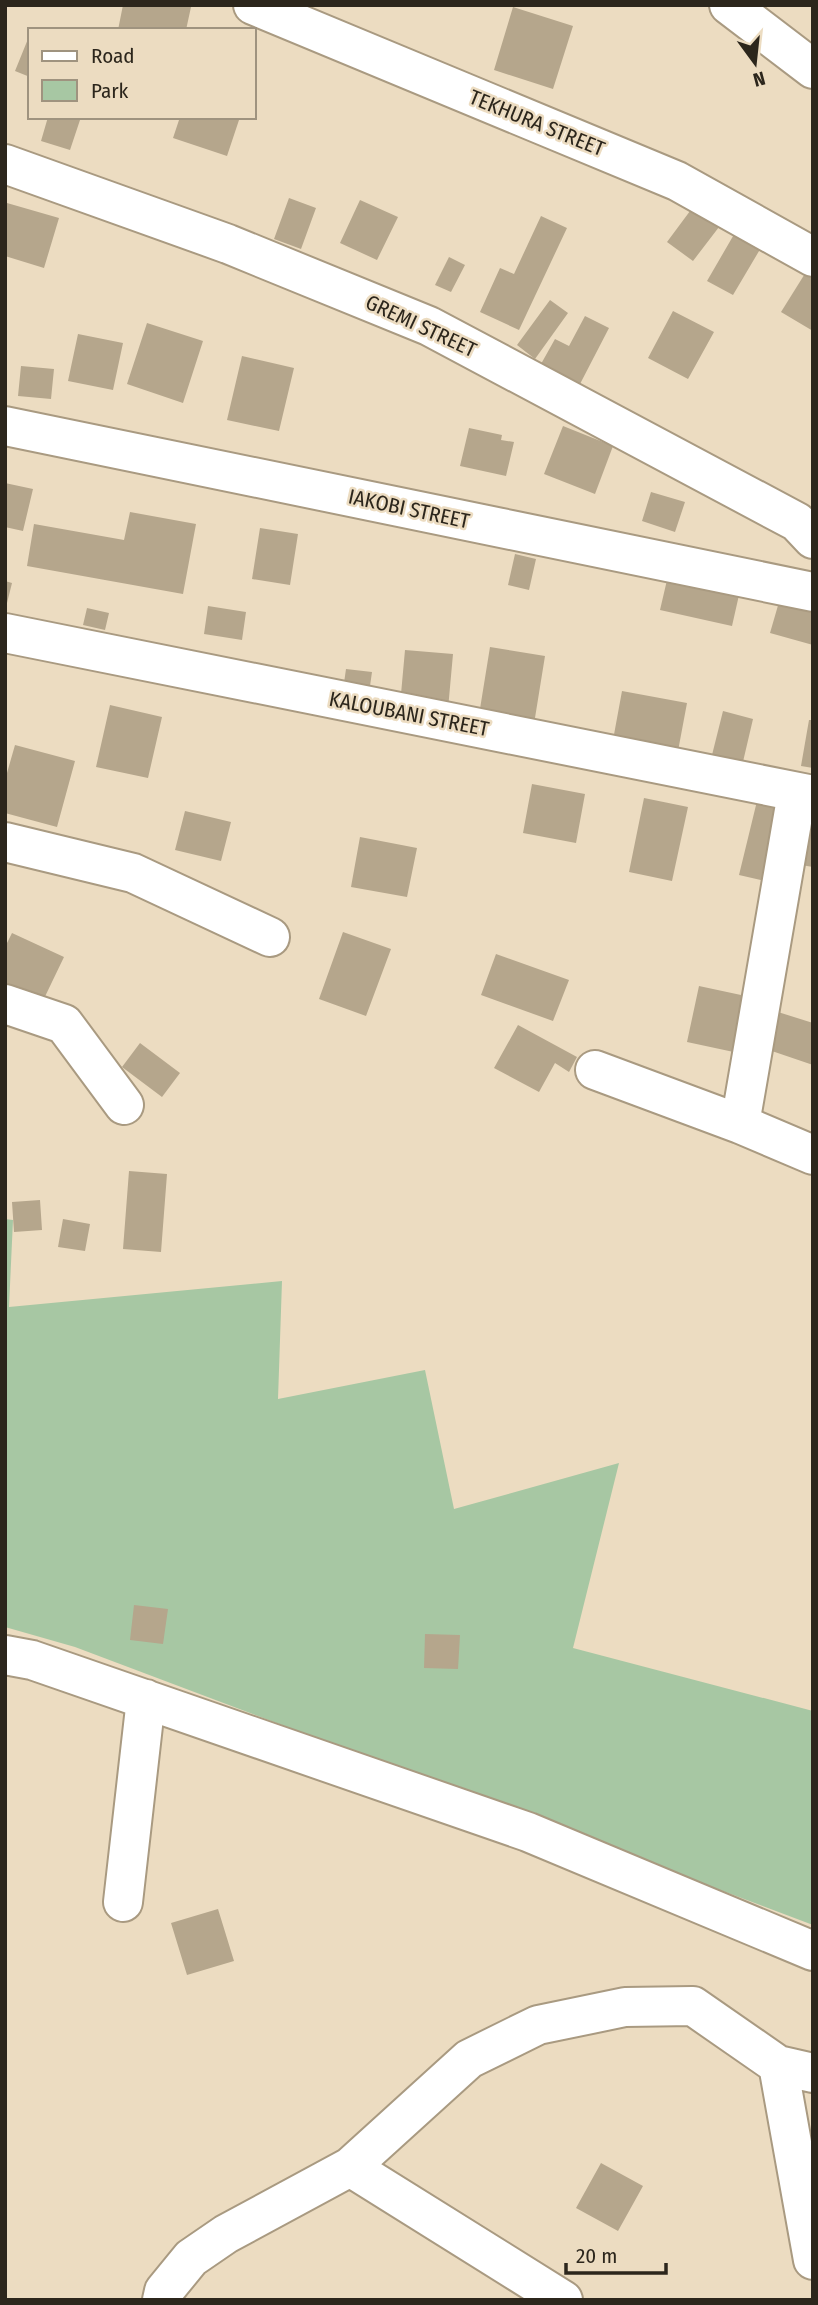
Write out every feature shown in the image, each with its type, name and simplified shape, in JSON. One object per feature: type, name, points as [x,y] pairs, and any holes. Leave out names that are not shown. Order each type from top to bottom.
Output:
[{"type":"street","name":"TEKHURA STREET","points":[[253,5],[677,181],[813,257]]},
{"type":"street","points":[[729,5],[813,69]]},
{"type":"street","name":"GREMI STREET","points":[[5,164],[228,244],[429,326],[797,522],[813,539]]},
{"type":"street","name":"IAKOBI STREET","points":[[5,426],[813,592]]},
{"type":"street","name":"KALOUBANI STREET","points":[[5,633],[805,794]]},
{"type":"street","points":[[740,1124],[805,794]]},
{"type":"street","points":[[5,842],[133,873],[270,937]]},
{"type":"street","points":[[5,1004],[64,1024],[124,1105]]},
{"type":"street","points":[[595,1070],[740,1124],[813,1155]]},
{"type":"street","points":[[5,1656],[33,1660],[528,1832],[813,1951]]},
{"type":"street","points":[[123,1902],[146,1699]]},
{"type":"street","points":[[162,2300],[164,2291],[191,2258],[226,2234],[350,2167],[469,2059],[538,2025],[625,2007],[693,2006],[795,2069],[813,2260]]},
{"type":"street","points":[[350,2167],[563,2300]]},
{"type":"green space","points":[[5,1219],[13,1220],[9,1307],[282,1281],[278,1399],[425,1370],[454,1509],[619,1463],[573,1648],[813,1711],[813,1925],[75,1647],[5,1627]]},
{"type":"building","points":[[123,5],[191,7],[186,28],[118,28]]},
{"type":"building","points":[[513,7],[573,26],[553,89],[494,70]]},
{"type":"building","points":[[28,39],[28,76],[15,71]]},
{"type":"building","points":[[47,119],[80,119],[70,150],[41,141]]},
{"type":"building","points":[[179,119],[239,119],[227,156],[173,138]]},
{"type":"building","points":[[289,198],[316,208],[301,249],[274,239]]},
{"type":"building","points":[[360,200],[398,217],[377,260],[340,243]]},
{"type":"building","points":[[7,203],[59,218],[44,268],[5,256]]},
{"type":"building","points":[[693,207],[719,227],[693,261],[667,242]]},
{"type":"building","points":[[541,216],[567,228],[519,330],[480,312],[500,268],[514,274]]},
{"type":"building","points":[[736,231],[762,246],[733,295],[707,281]]},
{"type":"building","points":[[449,257],[465,265],[451,292],[435,285]]},
{"type":"building","points":[[806,272],[813,276],[813,331],[781,312]]},
{"type":"building","points":[[550,300],[568,313],[535,359],[517,345]]},
{"type":"building","points":[[673,311],[714,332],[688,379],[648,358]]},
{"type":"building","points":[[585,316],[609,328],[580,384],[541,364],[555,339],[569,346]]},
{"type":"building","points":[[147,323],[203,341],[183,403],[127,384]]},
{"type":"building","points":[[78,334],[123,343],[113,390],[68,381]]},
{"type":"building","points":[[242,356],[294,368],[279,431],[227,420]]},
{"type":"building","points":[[21,366],[54,369],[51,399],[18,396]]},
{"type":"building","points":[[563,426],[613,446],[595,494],[544,474]]},
{"type":"building","points":[[469,428],[502,435],[501,440],[514,442],[506,476],[460,466]]},
{"type":"building","points":[[5,483],[33,489],[23,531],[5,527]]},
{"type":"building","points":[[651,492],[685,502],[675,532],[642,521]]},
{"type":"building","points":[[130,512],[196,524],[183,594],[27,566],[34,524],[124,540]]},
{"type":"building","points":[[260,528],[298,534],[290,585],[252,579]]},
{"type":"building","points":[[515,554],[536,559],[529,590],[508,585]]},
{"type":"building","points":[[667,580],[739,595],[732,626],[660,610]]},
{"type":"building","points":[[5,581],[12,583],[6,607],[5,607]]},
{"type":"building","points":[[779,602],[813,611],[813,645],[770,633]]},
{"type":"building","points":[[208,606],[246,612],[242,640],[204,634]]},
{"type":"building","points":[[87,608],[109,613],[105,630],[83,625]]},
{"type":"building","points":[[490,647],[545,656],[534,724],[479,715]]},
{"type":"building","points":[[405,650],[453,654],[448,709],[400,705]]},
{"type":"building","points":[[346,669],[372,672],[370,686],[344,683]]},
{"type":"building","points":[[622,691],[687,703],[678,751],[613,740]]},
{"type":"building","points":[[110,705],[162,717],[148,778],[96,767]]},
{"type":"building","points":[[723,711],[753,719],[742,766],[711,759]]},
{"type":"building","points":[[809,720],[813,720],[813,768],[801,766]]},
{"type":"building","points":[[15,745],[75,761],[57,827],[5,813],[5,780]]},
{"type":"building","points":[[532,784],[585,794],[576,843],[523,833]]},
{"type":"building","points":[[644,798],[688,807],[672,881],[629,872]]},
{"type":"building","points":[[757,801],[787,809],[769,882],[739,875]]},
{"type":"building","points":[[185,811],[231,822],[221,861],[175,850]]},
{"type":"building","points":[[813,814],[813,867],[795,864]]},
{"type":"building","points":[[360,837],[417,848],[407,897],[351,887]]},
{"type":"building","points":[[343,932],[391,949],[366,1016],[319,999]]},
{"type":"building","points":[[12,933],[64,957],[39,1009],[5,993],[5,947]]},
{"type":"building","points":[[496,954],[569,980],[553,1021],[481,995]]},
{"type":"building","points":[[699,986],[755,998],[743,1054],[687,1042]]},
{"type":"building","points":[[778,1012],[813,1023],[813,1065],[766,1049]]},
{"type":"building","points":[[518,1025],[577,1057],[569,1072],[555,1063],[539,1092],[494,1068]]},
{"type":"building","points":[[140,1043],[180,1073],[162,1097],[122,1067]]},
{"type":"building","points":[[129,1171],[167,1174],[161,1252],[123,1249]]},
{"type":"building","points":[[40,1200],[42,1230],[14,1232],[12,1202]]},
{"type":"building","points":[[63,1219],[90,1224],[85,1251],[58,1247]]},
{"type":"building","points":[[134,1605],[168,1609],[163,1644],[130,1640]]},
{"type":"building","points":[[425,1634],[460,1635],[458,1669],[424,1668]]},
{"type":"building","points":[[218,1909],[234,1961],[187,1975],[171,1923]]},
{"type":"building","points":[[601,2163],[643,2186],[618,2231],[576,2208]]}]
